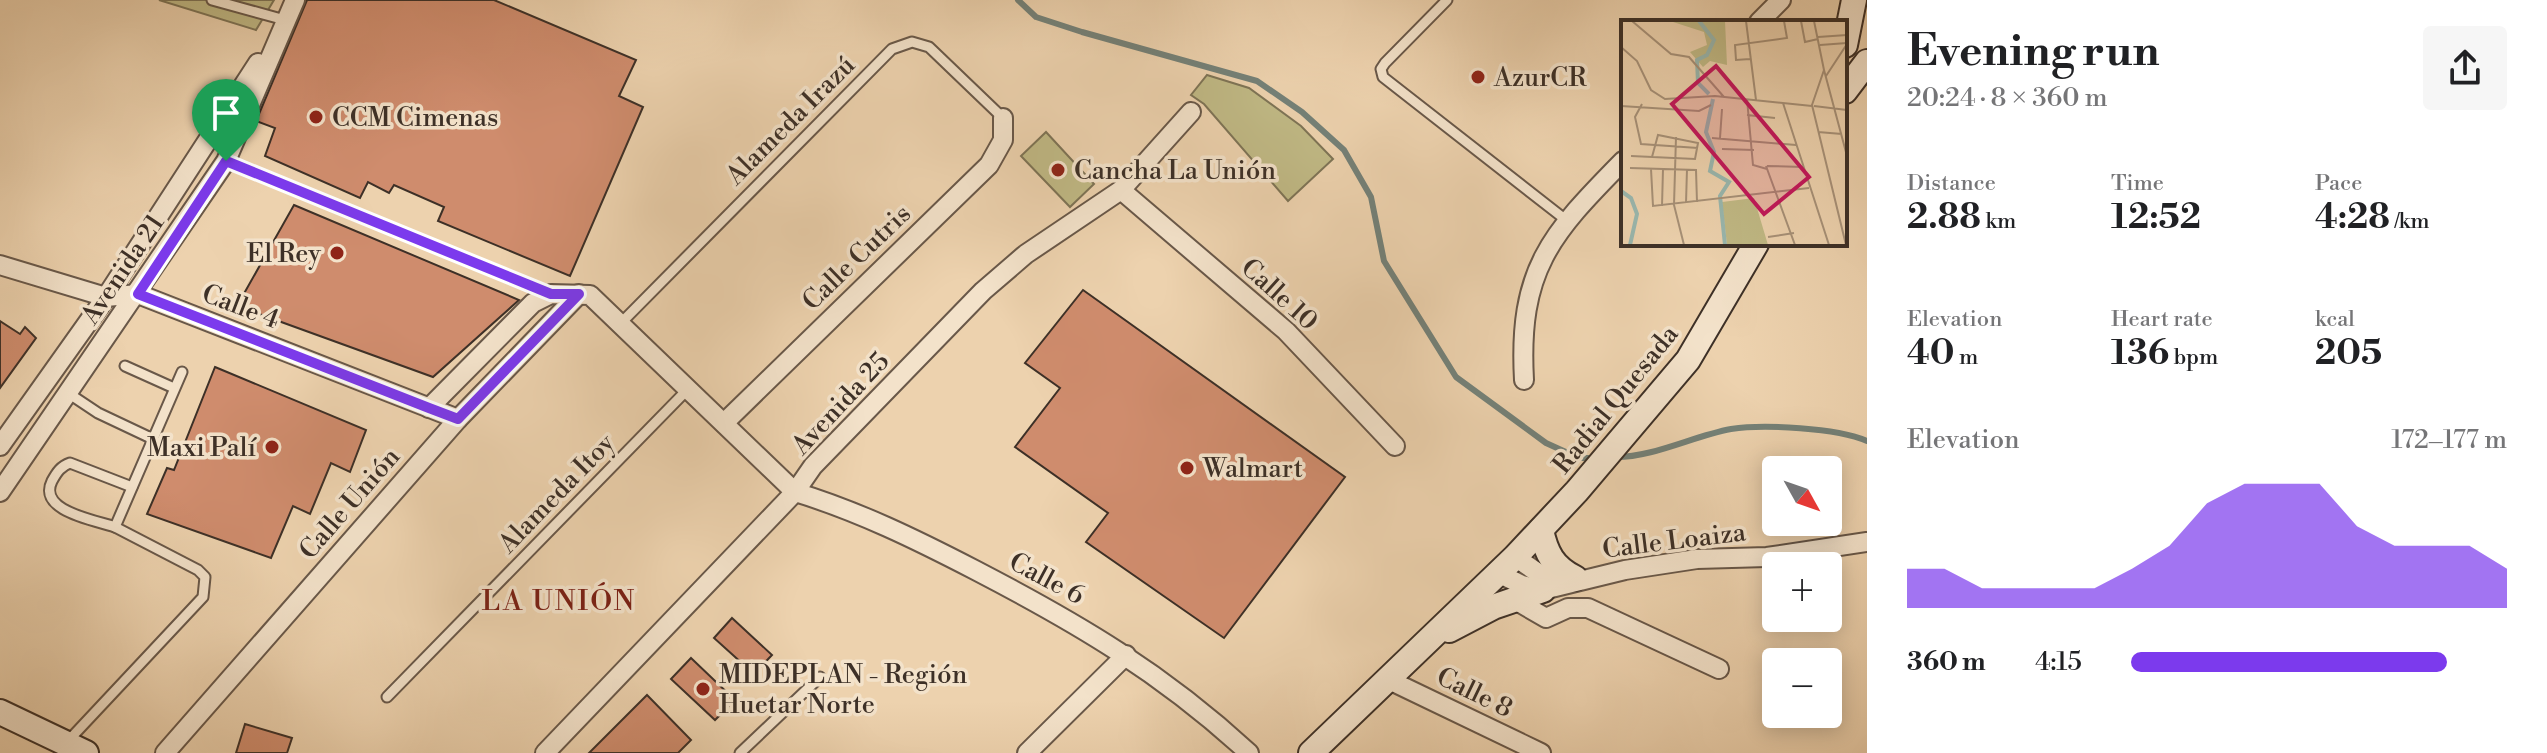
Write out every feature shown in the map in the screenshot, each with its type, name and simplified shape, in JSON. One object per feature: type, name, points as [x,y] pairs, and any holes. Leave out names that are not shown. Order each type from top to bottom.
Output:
[{"type":"main road","points":[[1847,35],[1854,0]]},
{"type":"main road","points":[[1847,88],[1867,62]]},
{"type":"main road","name":"Radial Quesada","points":[[1417,650],[1541,530],[1657,398],[1688,360],[1755,246]]},
{"type":"main road","points":[[1541,530],[1547,554],[1563,573],[1579,579]]},
{"type":"main road","name":"Calle Loaiza","points":[[1417,650],[1458,624],[1543,590]]},
{"type":"main road","points":[[1311,753],[1417,650]]},
{"type":"main road","points":[[0,712],[76,748]]},
{"type":"street","name":"Avenida 21","points":[[0,492],[226,161],[295,0]]},
{"type":"street","points":[[1761,20],[1781,0]]},
{"type":"street","name":"Avenida 21","points":[[0,446],[106,297],[285,20]]},
{"type":"street","name":"Avenida 25","points":[[545,753],[795,492],[813,466],[983,291],[1026,254],[1121,190],[1191,112]]},
{"type":"street","name":"Calle Cutris","points":[[724,423],[989,165],[1003,140],[1003,118]]},
{"type":"street","points":[[1524,380],[1523,317],[1528,289],[1553,238],[1566,220],[1621,163]]},
{"type":"street","name":"Calle 10","points":[[1121,190],[1286,331],[1395,446]]},
{"type":"street","name":"Calle 4","points":[[0,265],[106,297],[138,294],[458,419]]},
{"type":"street","points":[[429,408],[504,327],[533,303],[551,294],[579,294],[597,300],[795,492]]},
{"type":"street","name":"Calle Unión","points":[[165,753],[458,419],[579,294]]},
{"type":"street","name":"Calle 6","points":[[795,492],[841,506],[924,544],[1079,624],[1195,703],[1249,753]]},
{"type":"street","name":"Calle Loaiza","points":[[1543,590],[1579,579],[1697,559],[1767,557],[1867,542]]},
{"type":"street","points":[[1506,565],[1522,585],[1543,590]]},
{"type":"street","name":"Calle Loaiza","points":[[1506,565],[1541,575],[1579,579]]},
{"type":"street","points":[[1515,600],[1546,618],[1568,608],[1588,608],[1719,669]]},
{"type":"street","points":[[1027,753],[1126,655]]},
{"type":"street","name":"Calle 8","points":[[1387,679],[1541,753]]},
{"type":"lane","points":[[212,0],[285,20]]},
{"type":"lane","points":[[1447,0],[1385,63],[1381,69],[1383,77],[1566,220]]},
{"type":"lane","name":"Alameda Irazú","points":[[621,323],[892,49],[912,42],[929,47],[1003,118]]},
{"type":"lane","points":[[226,161],[551,294]]},
{"type":"lane","points":[[125,366],[174,388]]},
{"type":"lane","points":[[115,527],[182,372]]},
{"type":"lane","name":"Alameda Itoy","points":[[387,697],[689,388]]},
{"type":"lane","points":[[68,393],[98,413],[153,439]]},
{"type":"lane","points":[[76,748],[203,597],[205,577],[198,570],[115,527],[59,508],[49,495],[56,474],[70,463],[132,487]]},
{"type":"lane","points":[[740,753],[820,677]]},
{"type":"shaded area","points":[[159,0],[274,0],[256,30]]},
{"type":"shaded area","points":[[1207,75],[1249,88],[1301,126],[1333,159],[1288,201],[1204,104],[1191,95]]},
{"type":"shaded area","name":"Cancha La Unión","points":[[1046,132],[1094,184],[1070,207],[1021,156]]},
{"type":"building","points":[[307,0],[494,0],[636,60],[619,96],[643,107],[570,276],[438,221],[444,207],[394,185],[389,193],[368,182],[360,198],[265,156],[275,128],[256,121]]},
{"type":"building","name":"El Rey","points":[[294,205],[519,300],[433,377],[237,306]]},
{"type":"building","name":"Walmart","points":[[1083,290],[1345,477],[1224,638],[1086,542],[1108,513],[1015,447],[1060,388],[1025,363]]},
{"type":"building","points":[[0,321],[20,334],[25,327],[36,338],[0,388]]},
{"type":"building","name":"Maxi Palí","points":[[215,367],[366,430],[350,472],[331,463],[310,514],[293,506],[271,558],[147,514],[167,468],[174,470]]},
{"type":"building","points":[[732,618],[772,655],[754,674],[714,638]]},
{"type":"building","name":"MIDEPLAN - Región Huetar Norte","points":[[691,658],[735,700],[715,720],[671,679]]},
{"type":"building","points":[[647,695],[691,740],[678,753],[589,753]]},
{"type":"building","points":[[245,724],[292,738],[287,753],[236,753]]},
{"type":"waterway","points":[[1018,0],[1036,17],[1257,81],[1302,112],[1344,150],[1371,197],[1384,261],[1456,377],[1546,443],[1579,458],[1597,458]]},
{"type":"waterway","points":[[1616,457],[1645,454],[1717,432],[1745,428],[1819,430],[1867,441]]},
{"type":"place","name":"AzurCR","points":[[1478,77]]},
{"type":"place","name":"CCM Cimenas","points":[[316,117]]},
{"type":"place","name":"Cancha La Unión","points":[[1058,170]]},
{"type":"place","name":"El Rey","points":[[337,253]]},
{"type":"place","name":"Maxi Palí","points":[[272,447]]},
{"type":"place","name":"Walmart","points":[[1187,468]]},
{"type":"place","name":"MIDEPLAN - Región Huetar Norte","points":[[703,689]]},
{"type":"district","name":"LA UNIÓN","points":[[559,600]]},
{"type":"route","points":[[226,161],[551,294],[579,294],[458,419],[138,294],[226,161]]}]
